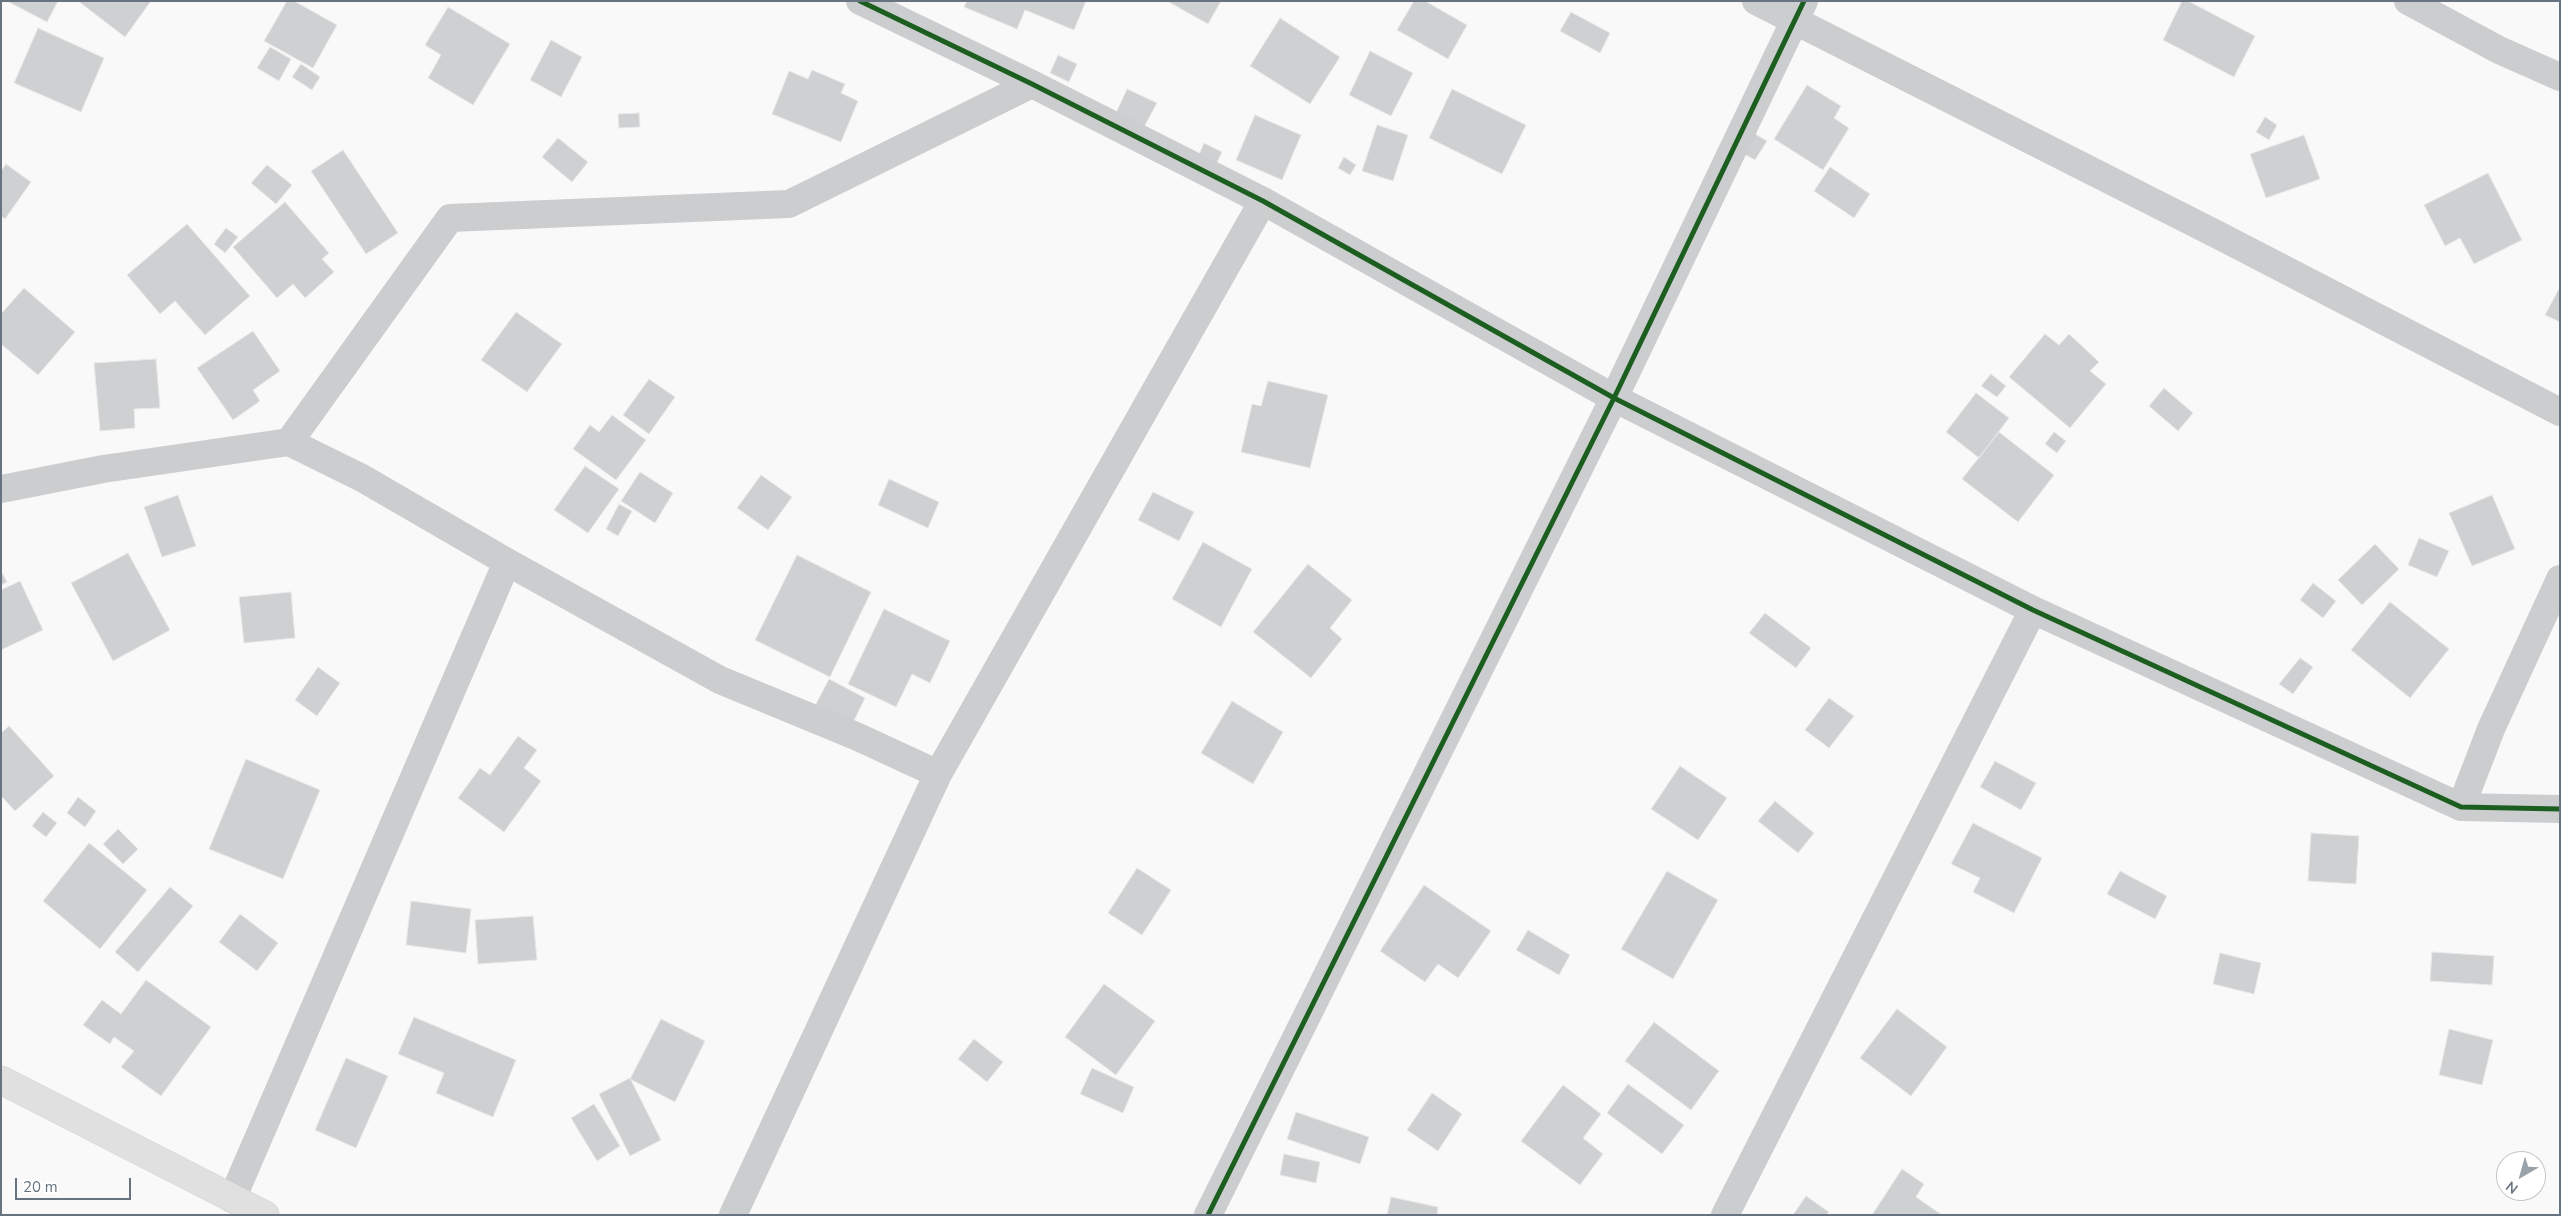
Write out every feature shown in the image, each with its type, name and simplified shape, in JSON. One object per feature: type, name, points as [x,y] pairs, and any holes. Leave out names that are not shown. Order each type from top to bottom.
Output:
[{"type":"street","points":[[860,1],[1032,84],[1263,201],[1614,398],[2033,610],[2460,807],[2560,809]]},
{"type":"street","points":[[1756,1],[1799,11],[2218,235],[2560,412]]},
{"type":"street","points":[[2408,1],[2500,50],[2560,77]]},
{"type":"street","points":[[1208,1215],[1614,398],[1799,11]]},
{"type":"street","points":[[289,442],[450,218],[789,204],[1032,84]]},
{"type":"street","points":[[733,1215],[938,774],[1263,201]]},
{"type":"street","points":[[1,489],[103,469],[289,442],[362,478],[507,562],[720,680],[858,737],[938,774]]},
{"type":"street","points":[[232,1199],[507,562]]},
{"type":"street","points":[[2460,807],[2490,729],[2560,579]]},
{"type":"street","points":[[1725,1215],[2033,610]]},
{"type":"street","points":[[1,1080],[264,1215]]},
{"type":"building","points":[[7,1],[58,1],[47,22]]},
{"type":"building","points":[[78,1],[151,1],[125,37]]},
{"type":"building","points":[[287,1],[294,1],[337,25],[313,68],[264,41]]},
{"type":"building","points":[[967,1],[1086,1],[1074,30],[1025,10],[1017,29],[964,7]]},
{"type":"building","points":[[1167,1],[1221,1],[1208,24]]},
{"type":"building","points":[[1414,1],[1425,1],[1467,25],[1448,59],[1397,30]]},
{"type":"building","points":[[2182,1],[2188,1],[2255,36],[2234,77],[2163,40]]},
{"type":"building","points":[[448,7],[510,44],[473,105],[428,78],[441,55],[425,45]]},
{"type":"building","points":[[1571,12],[1610,33],[1600,53],[1560,31]]},
{"type":"building","points":[[1280,18],[1340,57],[1310,104],[1250,66]]},
{"type":"building","points":[[38,28],[104,58],[81,112],[14,83]]},
{"type":"building","points":[[551,40],[582,57],[561,97],[530,80]]},
{"type":"building","points":[[270,47],[291,59],[279,81],[257,68]]},
{"type":"building","points":[[1370,51],[1413,73],[1391,116],[1349,95]]},
{"type":"building","points":[[1058,55],[1077,64],[1069,82],[1050,73]]},
{"type":"building","points":[[301,64],[320,77],[312,90],[292,77]]},
{"type":"building","points":[[812,70],[845,84],[841,93],[858,101],[841,142],[772,114],[789,71],[808,79]]},
{"type":"building","points":[[1807,85],[1841,106],[1834,118],[1849,128],[1823,170],[1774,139]]},
{"type":"building","points":[[1127,89],[1157,103],[1144,127],[1116,113]]},
{"type":"building","points":[[1452,89],[1526,125],[1502,174],[1429,138]]},
{"type":"building","points":[[639,113],[640,127],[619,128],[618,114]]},
{"type":"building","points":[[1255,115],[1301,135],[1282,180],[1236,160]]},
{"type":"building","points":[[2265,117],[2277,125],[2269,140],[2256,132]]},
{"type":"building","points":[[1377,125],[1408,135],[1393,181],[1362,171]]},
{"type":"building","points":[[1750,131],[1767,141],[1755,160],[1739,151]]},
{"type":"building","points":[[2304,135],[2320,179],[2266,198],[2250,154]]},
{"type":"building","points":[[558,138],[588,162],[572,182],[542,157]]},
{"type":"building","points":[[1204,143],[1222,152],[1215,167],[1197,159]]},
{"type":"building","points":[[343,150],[398,233],[366,254],[311,171]]},
{"type":"building","points":[[1344,157],[1356,165],[1350,175],[1338,168]]},
{"type":"building","points":[[6,164],[31,182],[5,219],[1,216],[1,171]]},
{"type":"building","points":[[267,165],[292,185],[276,204],[251,183]]},
{"type":"building","points":[[1830,167],[1870,194],[1854,218],[1814,191]]},
{"type":"building","points":[[2488,173],[2522,240],[2474,264],[2460,238],[2445,246],[2424,205]]},
{"type":"building","points":[[285,202],[329,253],[322,259],[334,272],[305,298],[293,284],[277,298],[233,247]]},
{"type":"building","points":[[187,224],[250,296],[205,335],[175,301],[160,314],[127,275]]},
{"type":"building","points":[[226,228],[238,237],[225,253],[214,244]]},
{"type":"building","points":[[2560,287],[2560,322],[2545,315]]},
{"type":"building","points":[[24,288],[75,332],[38,375],[1,344],[1,314]]},
{"type":"building","points":[[516,312],[562,344],[527,392],[481,360]]},
{"type":"building","points":[[253,331],[280,371],[253,390],[260,401],[233,420],[197,368]]},
{"type":"building","points":[[2045,334],[2059,345],[2069,334],[2099,362],[2090,371],[2106,384],[2070,428],[2009,377]]},
{"type":"building","points":[[156,359],[160,408],[134,409],[135,428],[100,431],[94,363]]},
{"type":"building","points":[[1991,374],[2006,386],[1997,397],[1981,386]]},
{"type":"building","points":[[649,379],[675,397],[649,434],[623,415]]},
{"type":"building","points":[[1268,381],[1328,395],[1310,468],[1241,452],[1252,404],[1261,406]]},
{"type":"building","points":[[2164,388],[2193,413],[2178,431],[2149,406]]},
{"type":"building","points":[[1976,393],[2009,418],[1979,458],[1946,432]]},
{"type":"building","points":[[612,415],[646,440],[616,480],[573,449],[590,425],[599,432]]},
{"type":"building","points":[[1999,432],[2054,475],[2018,522],[1962,479]]},
{"type":"building","points":[[2054,432],[2066,441],[2057,453],[2045,444]]},
{"type":"building","points":[[585,466],[619,489],[588,533],[554,510]]},
{"type":"building","points":[[640,472],[673,493],[655,523],[621,501]]},
{"type":"building","points":[[761,475],[792,497],[768,530],[737,508]]},
{"type":"building","points":[[889,479],[939,502],[928,528],[878,505]]},
{"type":"building","points":[[1153,492],[1194,512],[1179,541],[1138,520]]},
{"type":"building","points":[[178,495],[196,546],[162,557],[144,507]]},
{"type":"building","points":[[2492,495],[2515,549],[2472,566],[2449,513]]},
{"type":"building","points":[[619,504],[632,511],[618,536],[606,529]]},
{"type":"building","points":[[2419,538],[2449,551],[2437,577],[2408,565]]},
{"type":"building","points":[[1203,542],[1252,569],[1221,627],[1172,599]]},
{"type":"building","points":[[2375,544],[2399,569],[2362,605],[2338,580]]},
{"type":"building","points":[[128,553],[170,630],[113,661],[71,583]]},
{"type":"building","points":[[797,555],[871,592],[830,677],[755,640]]},
{"type":"building","points":[[1308,564],[1352,600],[1330,628],[1342,639],[1311,678],[1253,632]]},
{"type":"building","points":[[1,571],[7,582],[1,585]]},
{"type":"building","points":[[20,581],[43,630],[1,650],[1,590]]},
{"type":"building","points":[[2313,583],[2336,601],[2323,618],[2300,600]]},
{"type":"building","points":[[291,592],[295,638],[244,643],[239,597]]},
{"type":"building","points":[[2390,602],[2449,649],[2410,698],[2351,650]]},
{"type":"building","points":[[884,609],[950,641],[930,683],[912,674],[896,707],[848,684]]},
{"type":"building","points":[[1765,613],[1811,648],[1796,668],[1749,633]]},
{"type":"building","points":[[2300,658],[2313,667],[2293,694],[2279,684]]},
{"type":"building","points":[[318,667],[340,683],[317,716],[295,700]]},
{"type":"building","points":[[829,679],[865,698],[851,727],[814,708]]},
{"type":"building","points":[[1829,698],[1854,716],[1829,748],[1805,730]]},
{"type":"building","points":[[1232,701],[1283,732],[1253,784],[1201,753]]},
{"type":"building","points":[[9,726],[54,776],[15,811],[1,796],[1,733]]},
{"type":"building","points":[[518,736],[537,750],[524,768],[541,781],[504,832],[458,798],[480,768],[490,775]]},
{"type":"building","points":[[246,759],[320,790],[283,879],[209,849]]},
{"type":"building","points":[[1995,761],[2036,783],[2021,810],[1980,787]]},
{"type":"building","points":[[1680,766],[1727,798],[1698,840],[1651,809]]},
{"type":"building","points":[[78,797],[96,811],[85,827],[67,813]]},
{"type":"building","points":[[1775,801],[1814,833],[1798,853],[1758,821]]},
{"type":"building","points":[[43,812],[57,823],[46,837],[32,826]]},
{"type":"building","points":[[1973,823],[2042,858],[2014,913],[1973,892],[1980,878],[1951,864]]},
{"type":"building","points":[[118,829],[138,849],[123,864],[103,844]]},
{"type":"building","points":[[2311,833],[2359,836],[2356,884],[2308,881]]},
{"type":"building","points":[[89,843],[147,890],[100,949],[43,901]]},
{"type":"building","points":[[1137,868],[1171,890],[1142,935],[1108,913]]},
{"type":"building","points":[[1667,871],[1718,900],[1673,979],[1621,949]]},
{"type":"building","points":[[2120,871],[2167,896],[2155,919],[2107,894]]},
{"type":"building","points":[[1424,885],[1491,931],[1458,978],[1438,964],[1425,982],[1380,951]]},
{"type":"building","points":[[170,887],[193,906],[138,972],[115,952]]},
{"type":"building","points":[[411,901],[471,909],[466,953],[406,945]]},
{"type":"building","points":[[240,914],[278,943],[257,971],[219,942]]},
{"type":"building","points":[[533,916],[537,960],[478,964],[475,920]]},
{"type":"building","points":[[1528,930],[1570,955],[1559,975],[1516,950]]},
{"type":"building","points":[[2432,952],[2494,956],[2492,985],[2430,981]]},
{"type":"building","points":[[2220,953],[2261,963],[2254,994],[2213,984]]},
{"type":"building","points":[[146,980],[211,1027],[161,1096],[121,1067],[134,1051],[114,1037],[110,1044],[83,1025],[102,1000],[121,1014]]},
{"type":"building","points":[[1104,984],[1155,1021],[1116,1075],[1065,1037]]},
{"type":"building","points":[[1897,1009],[1947,1047],[1911,1096],[1860,1058]]},
{"type":"building","points":[[414,1017],[516,1060],[493,1117],[436,1093],[444,1073],[398,1054]]},
{"type":"building","points":[[661,1019],[705,1041],[675,1102],[630,1079]]},
{"type":"building","points":[[1654,1022],[1719,1071],[1691,1110],[1625,1061]]},
{"type":"building","points":[[2449,1029],[2493,1040],[2482,1085],[2439,1075]]},
{"type":"building","points":[[974,1039],[1003,1062],[987,1082],[958,1059]]},
{"type":"building","points":[[346,1058],[388,1076],[356,1148],[315,1130]]},
{"type":"building","points":[[1092,1068],[1134,1087],[1123,1113],[1080,1094]]},
{"type":"building","points":[[630,1078],[661,1140],[630,1156],[599,1094]]},
{"type":"building","points":[[1628,1084],[1684,1125],[1662,1154],[1607,1113]]},
{"type":"building","points":[[1563,1085],[1601,1114],[1583,1138],[1603,1154],[1580,1185],[1521,1141]]},
{"type":"building","points":[[1432,1093],[1462,1114],[1438,1151],[1407,1130]]},
{"type":"building","points":[[594,1104],[620,1146],[597,1161],[571,1118]]},
{"type":"building","points":[[1296,1112],[1369,1137],[1360,1164],[1287,1139]]},
{"type":"building","points":[[1284,1154],[1320,1162],[1316,1183],[1280,1175]]},
{"type":"building","points":[[1902,1169],[1924,1184],[1916,1197],[1942,1215],[1872,1215]]},
{"type":"building","points":[[1806,1196],[1829,1212],[1826,1215],[1793,1215]]},
{"type":"building","points":[[1391,1197],[1438,1207],[1437,1215],[1387,1215]]},
{"type":"cycle path","points":[[860,1],[1032,84],[1263,201],[1614,398],[2033,610],[2461,807],[2560,809]]},
{"type":"cycle path","points":[[1208,1215],[1614,398],[1804,1]]}]
